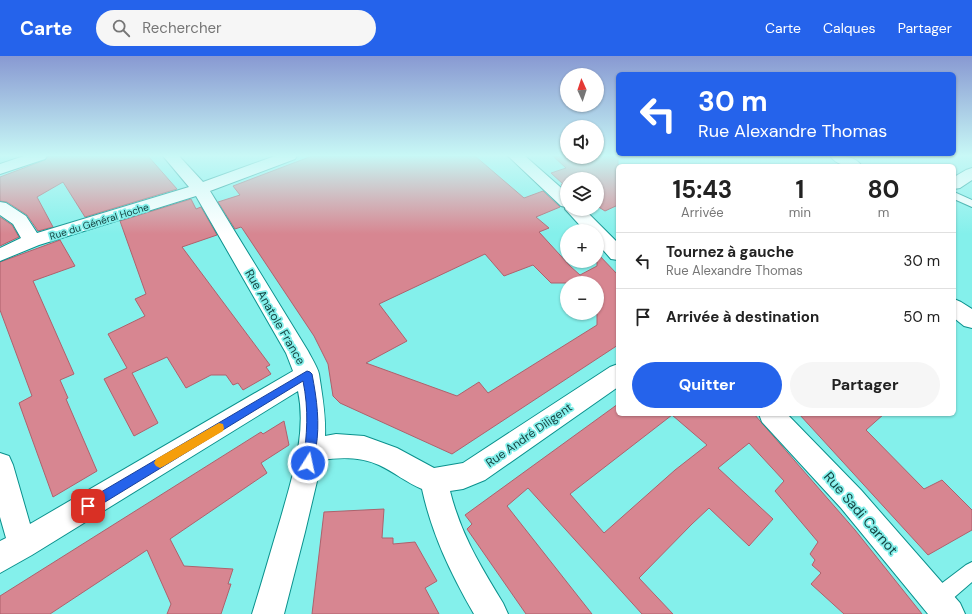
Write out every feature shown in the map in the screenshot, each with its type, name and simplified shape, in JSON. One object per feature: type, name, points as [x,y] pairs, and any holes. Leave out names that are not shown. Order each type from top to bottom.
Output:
[{"type":"street","name":"Rue Anatole France","points":[[194,182],[200,189],[296,351],[307,374],[312,398],[313,416],[311,450],[304,483],[268,614]]},
{"type":"street","name":"Rue du Général Hoche","points":[[0,255],[32,241],[219,182]]},
{"type":"street","points":[[545,182],[560,196]]},
{"type":"street","points":[[0,207],[20,220],[32,241]]},
{"type":"street","points":[[581,216],[588,224]]},
{"type":"street","points":[[604,240],[616,252]]},
{"type":"street","points":[[956,308],[972,320]]},
{"type":"street","points":[[0,464],[11,551],[307,374]]},
{"type":"street","name":"Rue André Diligent","points":[[434,480],[463,476],[476,472],[616,375]]},
{"type":"street","name":"Rue Sadi Carnot","points":[[773,416],[851,499],[942,607]]},
{"type":"street","points":[[311,450],[336,446],[364,448],[388,456],[417,474],[434,480],[445,524],[452,542],[461,561],[492,614]]},
{"type":"lane","points":[[956,196],[972,204]]},
{"type":"lane","points":[[942,607],[972,572]]},
{"type":"building","points":[[0,182],[63,182],[37,197],[53,227],[38,231],[27,215],[7,202],[0,201]]},
{"type":"building","points":[[63,182],[171,182],[177,189],[85,217]]},
{"type":"building","points":[[243,182],[505,182],[524,198],[543,191],[560,207],[536,217],[549,228],[539,232],[560,255],[560,268],[572,268],[580,275],[593,268],[604,268],[604,260],[616,273],[616,346],[452,454],[340,403],[333,396],[328,364],[314,336],[242,228],[235,229],[218,202],[240,195],[233,186]],"holes":[[[485,254],[504,276],[533,265],[551,283],[560,283],[560,276],[604,276],[604,320],[597,320],[597,325],[488,393],[479,382],[457,396],[366,363],[407,341],[379,304]]]},
{"type":"building","points":[[604,182],[616,182],[616,206],[605,211]]},
{"type":"building","points":[[191,199],[196,209],[201,207],[217,235],[182,247],[270,365],[266,367],[271,374],[243,390],[238,383],[233,385],[226,375],[211,375],[186,388],[167,357],[132,373],[158,423],[134,436],[104,379],[127,368],[108,334],[145,316],[135,299],[146,294],[120,221]]},
{"type":"building","points":[[0,217],[12,225],[19,237],[0,246]]},
{"type":"building","points":[[60,240],[75,266],[33,281],[74,374],[60,380],[68,398],[66,399],[97,471],[53,497],[19,403],[32,396],[0,310],[0,262]]},
{"type":"building","points":[[616,405],[616,416],[671,416],[570,494],[604,533],[675,470],[707,445],[673,416],[756,416],[855,530],[922,614],[844,614],[811,584],[821,573],[812,565],[815,560],[810,554],[818,542],[775,491],[784,481],[749,443],[718,468],[773,519],[749,546],[709,508],[692,524],[639,578],[673,614],[642,614],[528,488],[507,506],[592,614],[526,614],[467,529],[472,524],[465,515]]},
{"type":"building","points":[[801,416],[882,416],[866,430],[924,489],[942,480],[972,510],[972,530],[928,555]]},
{"type":"building","points":[[284,421],[289,445],[261,463],[267,473],[170,539],[184,566],[233,569],[228,584],[231,584],[221,614],[167,614],[171,604],[147,550],[50,614],[0,614],[0,596],[261,432],[263,434]]},
{"type":"building","points":[[384,509],[382,538],[393,538],[393,544],[415,542],[437,581],[425,588],[439,614],[312,614],[324,512]]},
{"type":"slow traffic","points":[[160,463],[219,428]]},
{"type":"route","points":[[88,506],[307,374],[312,398],[313,416],[313,432],[308,463]]}]
